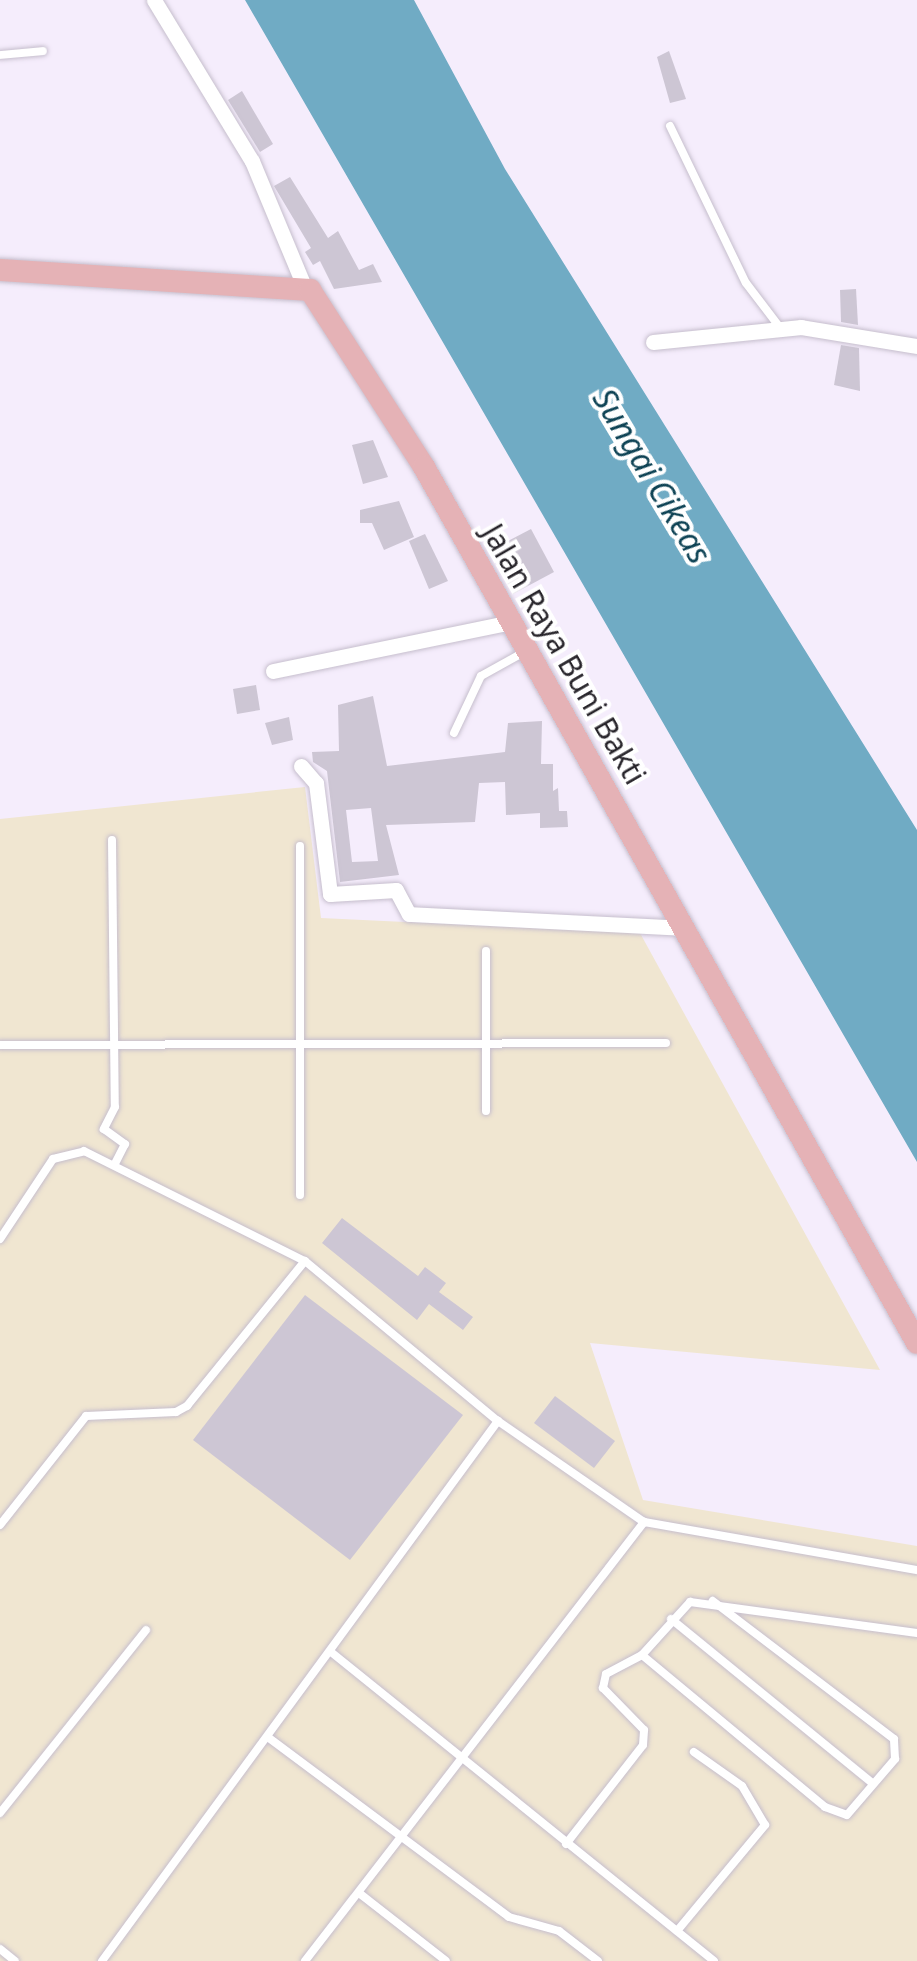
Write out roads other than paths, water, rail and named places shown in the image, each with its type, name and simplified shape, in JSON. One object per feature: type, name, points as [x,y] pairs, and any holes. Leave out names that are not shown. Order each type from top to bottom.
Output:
[{"type":"main road","points":[[0,270],[170,284],[304,286]]},
{"type":"main road","name":"Jalan Raya Buni Bakti","points":[[304,286],[424,467],[917,1343]]},
{"type":"street","name":"Jalan Raya Buni Bakti","points":[[154,0],[252,162],[304,286]]},
{"type":"street","points":[[653,342],[780,329],[834,328],[917,346]]},
{"type":"street","points":[[273,671],[512,622]]},
{"type":"street","points":[[302,766],[316,783],[330,894],[396,890],[410,914],[684,928]]},
{"type":"lane","points":[[0,55],[43,51]]},
{"type":"lane","points":[[670,126],[746,283],[780,329]]},
{"type":"lane","points":[[454,733],[482,676],[526,651]]},
{"type":"lane","points":[[112,840],[115,1107],[104,1129],[125,1144],[116,1164]]},
{"type":"lane","points":[[300,846],[300,1195]]},
{"type":"lane","points":[[486,952],[486,1112]]},
{"type":"lane","points":[[0,1044],[666,1042]]},
{"type":"lane","points":[[0,1239],[53,1159],[84,1151],[305,1261],[498,1421],[644,1522],[917,1570]]},
{"type":"lane","points":[[1,1521],[86,1416],[176,1412],[187,1406],[305,1261]]},
{"type":"lane","points":[[102,1961],[498,1421]]},
{"type":"lane","points":[[306,1961],[644,1522]]},
{"type":"lane","points":[[566,1844],[643,1745],[644,1730],[606,1694],[602,1682],[642,1655],[690,1602],[713,1601],[917,1633]]},
{"type":"lane","points":[[642,1655],[834,1814],[847,1815],[896,1759],[894,1739],[713,1601]]},
{"type":"lane","points":[[671,1619],[872,1783]]},
{"type":"lane","points":[[0,1813],[146,1630]]},
{"type":"lane","points":[[332,1652],[462,1762],[714,1961]]},
{"type":"lane","points":[[269,1738],[509,1918],[559,1930],[598,1961]]},
{"type":"lane","points":[[677,1932],[766,1824],[742,1786],[694,1752]]},
{"type":"lane","points":[[359,1893],[446,1961]]},
{"type":"lane","points":[[0,1949],[15,1961]]},
{"type":"lane","points":[[691,1961],[700,1950]]},
{"type":"water","name":"Sungai Cikeas","points":[[245,0],[414,0],[505,169],[917,830],[917,1162]]}]
